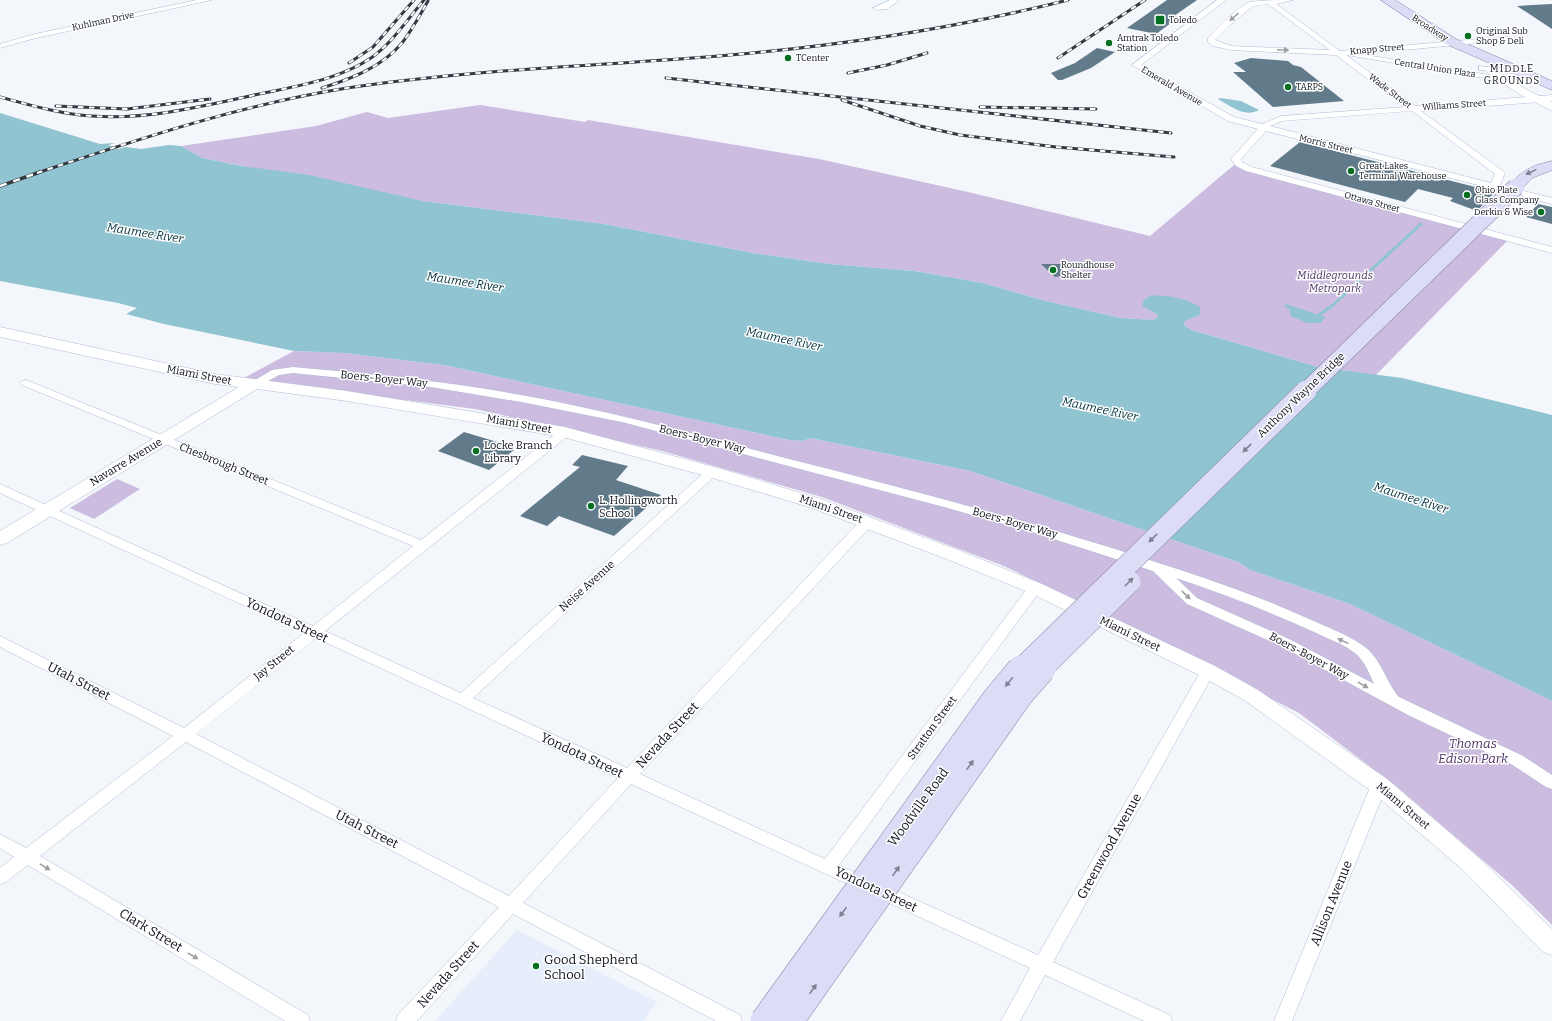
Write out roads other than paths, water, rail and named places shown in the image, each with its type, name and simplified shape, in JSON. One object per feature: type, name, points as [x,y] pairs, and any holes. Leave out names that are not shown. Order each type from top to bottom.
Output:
[{"type":"main road","name":"Broadway","points":[[1387,0],[1452,42],[1534,85]]},
{"type":"main road","name":"Broadway","points":[[1452,42],[1456,47],[1491,70],[1534,85]]},
{"type":"main road","name":"Anthony Wayne Bridge","points":[[1094,607],[1522,188],[1523,176],[1552,165]]},
{"type":"main road","points":[[1522,188],[1552,178]]},
{"type":"main road","name":"Woodville Road","points":[[764,1021],[1005,687],[1029,659],[1094,607]]},
{"type":"main road","name":"Woodville Road","points":[[790,1021],[1020,694],[1094,607]]},
{"type":"street","name":"Kuhlman Drive","points":[[0,46],[35,36],[208,0]]},
{"type":"street","points":[[877,8],[884,7],[895,0]]},
{"type":"street","name":"Emerald Avenue","points":[[1222,0],[1136,65],[1224,116],[1264,128]]},
{"type":"street","points":[[1268,1],[1289,0]]},
{"type":"street","name":"Knapp Street","points":[[1268,1],[1248,5],[1227,22],[1211,40],[1222,46],[1339,53],[1348,51],[1510,38]]},
{"type":"street","name":"Wade Street","points":[[1268,1],[1500,173],[1494,187]]},
{"type":"street","name":"Central Union Plaza","points":[[1348,51],[1453,67],[1491,70]]},
{"type":"street","name":"Central Union Plaza","points":[[1339,53],[1534,85]]},
{"type":"street","name":"Williams Street","points":[[1264,128],[1272,121],[1281,119],[1412,108],[1534,85]]},
{"type":"street","name":"Broadway","points":[[1534,85],[1552,107]]},
{"type":"street","name":"Morris Street","points":[[1264,128],[1552,201]]},
{"type":"street","name":"Ottawa Street","points":[[1264,128],[1237,157],[1236,159],[1239,164],[1257,171],[1552,250]]},
{"type":"street","name":"Miami Street","points":[[0,332],[189,374],[253,385],[363,398],[513,422],[565,432],[712,472],[867,522],[1035,588],[1208,671],[1251,695],[1284,717],[1379,785],[1471,864],[1552,945]]},
{"type":"street","name":"Boers-Boyer Way","points":[[253,385],[276,372],[294,370],[431,384],[546,403],[678,432],[949,504],[1144,562],[1250,599],[1316,628],[1360,650],[1375,667],[1386,692],[1394,701]]},
{"type":"street","name":"Chesbrough Street","points":[[26,383],[421,545]]},
{"type":"street","name":"Navarre Avenue","points":[[0,539],[253,385]]},
{"type":"street","name":"Jay Street","points":[[0,877],[185,735],[421,545],[565,432]]},
{"type":"street","name":"Neise Avenue","points":[[462,700],[712,472]]},
{"type":"street","name":"Yondota Street","points":[[0,488],[1163,1021]]},
{"type":"street","name":"Nevada Street","points":[[405,1021],[629,776],[867,522]]},
{"type":"street","name":"Boers-Boyer Way","points":[[1144,562],[1156,567],[1166,575],[1192,601],[1286,643],[1394,701],[1498,750],[1517,760],[1552,783]]},
{"type":"street","name":"Stratton Street","points":[[828,868],[1035,588]]},
{"type":"street","name":"Utah Street","points":[[0,641],[512,904],[733,1021]]},
{"type":"street","name":"Greenwood Avenue","points":[[1010,1021],[1208,671]]},
{"type":"street","name":"Allison Avenue","points":[[1283,1021],[1379,785]]},
{"type":"street","name":"Clark Street","points":[[0,840],[301,1021]]},
{"type":"water","points":[[1218,99],[1241,101],[1259,110],[1248,113],[1243,112]]},
{"type":"water","name":"Maumee River","points":[[0,113],[100,144],[115,143],[109,145],[118,149],[126,147],[141,149],[169,145],[181,146],[202,158],[242,166],[309,175],[423,201],[604,224],[753,253],[830,264],[915,271],[983,283],[1046,301],[1121,318],[1155,320],[1158,315],[1142,306],[1144,300],[1151,295],[1176,298],[1188,301],[1200,307],[1200,315],[1185,321],[1184,325],[1192,330],[1318,367],[1402,378],[1552,415],[1552,701],[1350,604],[1250,570],[1238,562],[970,471],[810,438],[803,441],[789,440],[444,365],[344,353],[294,351],[164,324],[126,314],[137,308],[118,303],[0,281]]},
{"type":"water","points":[[1286,304],[1325,317],[1321,323],[1307,323],[1291,316],[1289,309],[1284,306]]},
{"type":"waterway","points":[[1319,315],[1333,305],[1421,224]]},
{"type":"railway","points":[[349,63],[373,47],[414,0]]},
{"type":"railway","points":[[0,97],[45,109],[92,116],[113,117],[176,111],[302,85],[345,72],[371,58],[393,38],[424,0]]},
{"type":"railway","points":[[39,172],[229,113],[307,95],[347,88],[442,76],[730,55],[858,41],[985,19],[1068,0]]},
{"type":"railway","points":[[1058,58],[1145,0]]},
{"type":"railway","points":[[322,88],[355,76],[385,59],[402,43],[413,28],[428,1]]},
{"type":"railway","points":[[848,73],[887,65],[927,53]]},
{"type":"railway","points":[[666,78],[1171,133]]},
{"type":"railway","points":[[56,106],[127,109],[210,99]]},
{"type":"railway","points":[[842,100],[920,126],[960,135],[1056,147],[1174,157]]},
{"type":"railway","points":[[980,107],[1096,109]]},
{"type":"railway","points":[[0,186],[39,172]]},
{"type":"place","name":"Toledo","points":[[1160,20]]},
{"type":"place","name":"Original Sub Shop & Deli","points":[[1468,36]]},
{"type":"place","name":"Amtrak Toledo Station","points":[[1109,43]]},
{"type":"place","name":"TCenter","points":[[788,58]]},
{"type":"place","name":"TARPS","points":[[1288,87]]},
{"type":"place","name":"Great Lakes Terminal Warehouse","points":[[1351,171]]},
{"type":"place","name":"Ohio Plate Glass Company","points":[[1467,195]]},
{"type":"place","name":"Derkin & Wise","points":[[1541,212]]},
{"type":"place","name":"Roundhouse Shelter","points":[[1053,270]]},
{"type":"place","name":"Locke Branch Library","points":[[476,451]]},
{"type":"place","name":"L. Hollingworth School","points":[[591,506]]},
{"type":"place","name":"Good Shepherd School","points":[[536,966]]},
{"type":"district","name":"MIDDLE GROUNDS","points":[[1512,74]]},
{"type":"park label","name":"Middlegrounds Metropark","points":[[1335,281]]},
{"type":"park label","name":"Thomas Edison Park","points":[[1473,750]]}]
